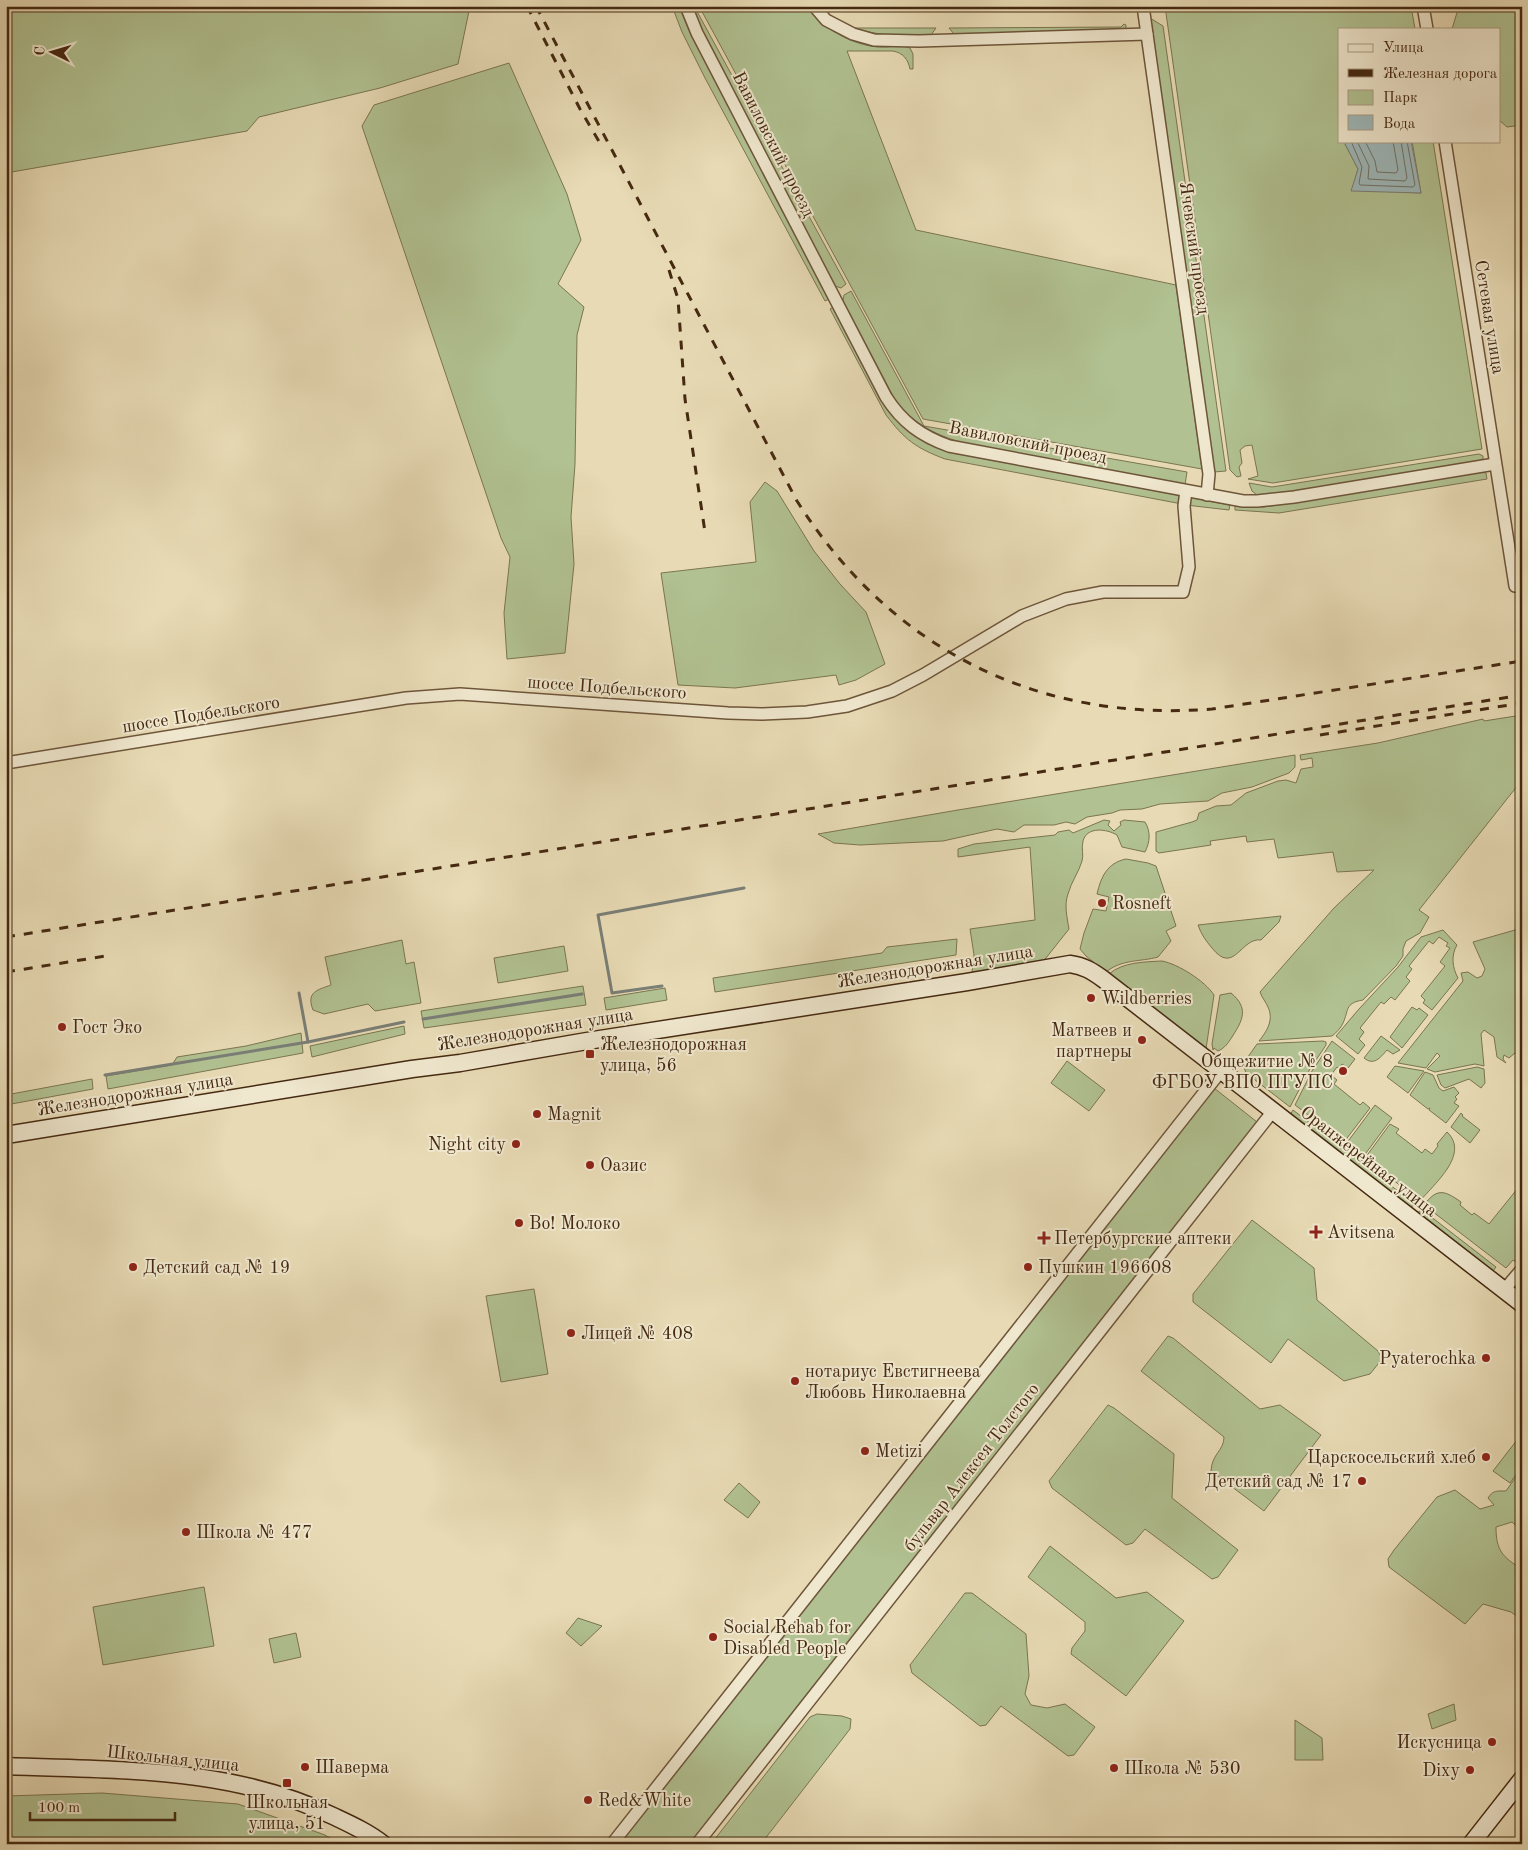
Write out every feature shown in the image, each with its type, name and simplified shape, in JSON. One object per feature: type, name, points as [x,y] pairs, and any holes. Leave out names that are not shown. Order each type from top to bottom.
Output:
[{"type":"street","name":"Вавиловский проезд","points":[[686,6],[697,33],[886,397],[905,422],[932,440],[949,446],[1232,500],[1257,501],[1495,464]]},
{"type":"street","points":[[814,6],[826,20],[838,27],[874,40],[1147,34]]},
{"type":"street","name":"Ячевский проезд","points":[[1143,6],[1209,474],[1207,495]]},
{"type":"street","points":[[1423,6],[1427,28]]},
{"type":"street","name":"Сетевая улица","points":[[1445,142],[1495,464],[1518,586]]},
{"type":"street","name":"шоссе Подбельского","points":[[6,763],[406,698],[460,694],[728,714],[787,714],[826,710],[865,701],[892,691],[923,675],[1022,616],[1066,599],[1103,592],[1183,592],[1189,567],[1184,506],[1186,491]]},
{"type":"street","name":"Оранжерейная улица","points":[[1070,964],[1088,968],[1522,1304]]},
{"type":"street","name":"Железнодорожная улица","points":[[6,1135],[1070,964]]},
{"type":"street","points":[[612,1844],[1221,1071]]},
{"type":"street","name":"бульвар Алексея Толстого","points":[[697,1844],[1272,1111]]},
{"type":"street","points":[[1504,1290],[1522,1269]]},
{"type":"street","name":"Школьная улица","points":[[6,1766],[168,1774],[239,1783],[303,1803],[353,1826],[383,1844]]},
{"type":"street","points":[[1471,1844],[1522,1779]]},
{"type":"green space","points":[[6,6],[470,6],[458,64],[380,88],[259,117],[247,131],[6,173]]},
{"type":"green space","points":[[672,6],[679,6],[688,28],[829,299],[825,301],[705,78],[682,32]]},
{"type":"green space","points":[[691,6],[694,6],[846,284],[841,288],[835,286],[701,31]]},
{"type":"green space","points":[[699,6],[809,6],[821,22],[848,39],[868,46],[902,46],[910,48],[913,54],[913,69],[910,69],[908,62],[897,52],[847,51],[916,230],[1176,285],[1202,469],[923,419]]},
{"type":"green space","points":[[1165,6],[1411,6],[1415,28],[1338,28],[1338,142],[1347,142],[1345,144],[1358,169],[1352,190],[1421,193],[1412,142],[1433,142],[1482,449],[1273,483],[1248,479],[1258,476],[1252,445],[1245,446],[1240,450],[1242,463],[1239,467],[1241,476],[1237,477],[1230,470]]},
{"type":"green space","points":[[1459,6],[1522,6],[1522,125],[1507,127],[1500,121],[1500,28],[1452,28]]},
{"type":"green space","points":[[1150,18],[1163,26],[1226,471],[1214,472]]},
{"type":"green space","points":[[1124,24],[1126,29],[954,34],[949,28],[1121,27]]},
{"type":"green space","points":[[854,28],[936,28],[931,35],[912,35],[882,34]]},
{"type":"green space","points":[[509,63],[567,194],[581,240],[558,284],[584,307],[577,335],[575,464],[571,517],[574,564],[565,653],[507,659],[504,613],[510,557],[501,538],[362,126],[374,105]]},
{"type":"green space","points":[[851,291],[924,426],[1187,472],[1185,485],[971,445],[928,429],[910,416],[894,398],[843,301],[844,295]]},
{"type":"green space","points":[[834,307],[890,412],[909,431],[930,444],[948,452],[1183,496],[1182,504],[945,459],[926,451],[905,437],[886,415],[830,309]]},
{"type":"green space","points":[[1479,454],[1483,456],[1483,459],[1478,461],[1293,491],[1257,495],[1252,491],[1249,483],[1272,487]]},
{"type":"green space","points":[[1480,472],[1486,473],[1487,479],[1279,513],[1235,510],[1235,506],[1264,507]]},
{"type":"green space","points":[[765,482],[777,491],[814,551],[840,584],[866,612],[885,664],[856,680],[839,685],[836,675],[735,688],[678,685],[661,573],[756,562],[750,502]]},
{"type":"green space","points":[[1187,497],[1230,505],[1229,510],[1186,505]]},
{"type":"green space","points":[[1522,715],[1522,780],[1419,910],[1429,917],[1420,933],[1406,941],[1403,956],[1396,966],[1363,1000],[1350,1005],[1342,1025],[1332,1036],[1259,1041],[1270,1021],[1270,1012],[1260,992],[1334,908],[1374,870],[1337,872],[1333,852],[1278,858],[1274,839],[1247,842],[1246,836],[1210,841],[1211,845],[1159,853],[1156,851],[1156,832],[1197,820],[1199,813],[1216,806],[1231,805],[1246,793],[1278,781],[1286,780],[1296,783],[1301,769],[1313,767],[1312,758],[1301,760],[1300,755],[1378,743],[1483,719],[1484,721]]},
{"type":"green space","points":[[1295,755],[1295,767],[1289,773],[1252,787],[1222,793],[1208,801],[1160,804],[1142,809],[1120,810],[1087,817],[1075,824],[1066,822],[1054,825],[1024,825],[1014,832],[997,829],[943,841],[860,845],[834,843],[818,834],[958,810]]},
{"type":"green space","points":[[1104,820],[1110,821],[1108,825],[1114,831],[1121,825],[1120,822],[1124,820],[1145,822],[1149,837],[1145,852],[1122,847],[1117,835],[1113,833],[1098,830],[1089,833],[1083,841],[1082,861],[1071,885],[1066,902],[1069,929],[1042,963],[972,973],[974,955],[970,929],[1035,920],[1030,847],[958,857],[958,849],[974,844],[1055,835],[1058,832],[1069,830],[1073,833]]},
{"type":"green space","points":[[1126,859],[1156,866],[1176,926],[1166,931],[1171,941],[1158,957],[1118,965],[1106,972],[1080,949],[1093,909],[1106,911],[1109,897],[1097,894],[1103,877],[1110,867]]},
{"type":"green space","points":[[1281,916],[1279,922],[1261,940],[1248,944],[1232,957],[1226,958],[1220,956],[1212,948],[1198,925]]},
{"type":"green space","points":[[1522,928],[1522,1059],[1515,1053],[1509,1058],[1504,1055],[1503,1059],[1506,1063],[1497,1057],[1494,1037],[1484,1030],[1481,1034],[1484,1066],[1475,1064],[1435,1072],[1427,1069],[1440,1056],[1437,1053],[1426,1068],[1398,1063],[1463,981],[1461,973],[1468,972],[1477,978],[1482,976],[1485,969],[1473,942]]},
{"type":"green space","points":[[1443,930],[1457,945],[1453,961],[1454,970],[1458,978],[1432,1010],[1423,1003],[1425,1000],[1421,996],[1445,966],[1440,962],[1450,948],[1446,946],[1448,943],[1439,937],[1433,944],[1429,941],[1409,966],[1412,969],[1406,977],[1410,981],[1395,1000],[1391,997],[1384,1004],[1381,1002],[1360,1028],[1364,1032],[1359,1039],[1365,1045],[1358,1054],[1336,1036],[1398,967],[1421,937]]},
{"type":"green space","points":[[957,939],[956,955],[715,992],[713,978],[882,953],[887,947]]},
{"type":"green space","points":[[402,940],[406,964],[414,962],[421,1003],[375,1011],[368,1004],[324,1014],[313,1010],[311,1004],[312,995],[317,990],[331,985],[325,957]]},
{"type":"green space","points":[[564,946],[568,971],[498,983],[494,958]]},
{"type":"green space","points":[[1162,961],[1191,974],[1214,995],[1206,1049],[1109,974],[1127,965]]},
{"type":"green space","points":[[583,986],[586,1005],[424,1028],[421,1011]]},
{"type":"green space","points":[[665,988],[667,1000],[606,1010],[604,998]]},
{"type":"green space","points":[[1231,993],[1237,998],[1242,1009],[1241,1020],[1226,1045],[1218,1051],[1214,1048],[1213,1050],[1212,1044],[1220,995]]},
{"type":"green space","points":[[1412,1007],[1417,1010],[1419,1008],[1428,1015],[1402,1048],[1390,1037]]},
{"type":"green space","points":[[404,1026],[405,1034],[312,1057],[310,1046]]},
{"type":"green space","points":[[301,1033],[303,1053],[108,1089],[106,1076],[172,1065],[177,1057],[246,1046]]},
{"type":"green space","points":[[1381,1036],[1400,1050],[1393,1054],[1387,1050],[1374,1061],[1364,1058]]},
{"type":"green space","points":[[1332,1041],[1355,1059],[1348,1068],[1342,1064],[1339,1068],[1337,1067],[1331,1075],[1337,1080],[1334,1084],[1360,1105],[1363,1102],[1370,1108],[1344,1142],[1295,1105],[1312,1071]]},
{"type":"green space","points":[[1326,1042],[1326,1045],[1310,1069],[1290,1107],[1246,1073],[1243,1064],[1257,1044]]},
{"type":"green space","points":[[1067,1061],[1105,1090],[1089,1111],[1051,1083]]},
{"type":"green space","points":[[1395,1066],[1424,1071],[1408,1093],[1387,1077]]},
{"type":"green space","points":[[1477,1067],[1484,1069],[1485,1083],[1481,1088],[1469,1079],[1445,1088],[1441,1085],[1437,1075]]},
{"type":"green space","points":[[1425,1072],[1433,1075],[1439,1088],[1443,1091],[1454,1087],[1459,1093],[1455,1097],[1457,1099],[1454,1103],[1459,1106],[1446,1123],[1429,1110],[1430,1108],[1428,1109],[1410,1095]]},
{"type":"green space","points":[[92,1079],[93,1089],[6,1105],[6,1095]]},
{"type":"green space","points":[[1214,1088],[1257,1122],[689,1844],[619,1844]]},
{"type":"green space","points":[[1375,1105],[1392,1118],[1363,1157],[1346,1144]]},
{"type":"green space","points":[[1293,1110],[1416,1205],[1409,1207],[1290,1115]]},
{"type":"green space","points":[[1461,1113],[1462,1116],[1480,1130],[1470,1143],[1451,1127]]},
{"type":"green space","points":[[1390,1124],[1399,1129],[1396,1133],[1422,1153],[1425,1149],[1432,1154],[1438,1146],[1437,1144],[1447,1132],[1453,1141],[1455,1150],[1453,1159],[1441,1177],[1420,1201],[1365,1158]]},
{"type":"green space","points":[[1522,1183],[1522,1256],[1516,1262],[1513,1260],[1506,1268],[1424,1205],[1437,1193],[1445,1193],[1461,1202],[1460,1205],[1472,1215],[1474,1213],[1489,1224]]},
{"type":"green space","points":[[1421,1209],[1496,1267],[1493,1271],[1417,1214]]},
{"type":"green space","points":[[1252,1220],[1314,1268],[1317,1300],[1378,1351],[1382,1359],[1370,1374],[1344,1381],[1288,1339],[1271,1363],[1193,1302],[1193,1294]]},
{"type":"green space","points":[[534,1289],[548,1374],[501,1382],[486,1296]]},
{"type":"green space","points":[[1168,1336],[1173,1338],[1260,1409],[1280,1405],[1321,1435],[1264,1511],[1211,1471],[1213,1460],[1222,1446],[1224,1437],[1141,1371]]},
{"type":"green space","points":[[1108,1405],[1174,1454],[1172,1498],[1238,1550],[1218,1577],[1212,1579],[1145,1529],[1133,1543],[1126,1545],[1052,1488],[1049,1481]]},
{"type":"green space","points":[[1517,1440],[1522,1442],[1522,1466],[1510,1483],[1493,1471]]},
{"type":"green space","points":[[1522,1468],[1522,1531],[1512,1522],[1496,1527],[1496,1535],[1499,1547],[1505,1557],[1522,1569],[1522,1620],[1511,1612],[1483,1604],[1465,1624],[1389,1567],[1388,1559],[1437,1497],[1455,1490],[1480,1509],[1494,1505],[1488,1498],[1490,1495],[1495,1491],[1506,1491]]},
{"type":"green space","points":[[739,1483],[760,1502],[748,1518],[724,1500]]},
{"type":"green space","points":[[1050,1546],[1116,1598],[1147,1592],[1184,1621],[1126,1696],[1071,1654],[1072,1648],[1085,1631],[1085,1622],[1028,1577]]},
{"type":"green space","points":[[204,1587],[214,1646],[103,1665],[93,1607]]},
{"type":"green space","points":[[965,1593],[972,1593],[1026,1634],[1029,1676],[1025,1694],[1031,1705],[1047,1708],[1065,1704],[1095,1727],[1074,1755],[1068,1756],[1001,1706],[986,1725],[980,1726],[912,1673],[910,1665]]},
{"type":"green space","points":[[578,1618],[602,1626],[581,1646],[566,1633]]},
{"type":"green space","points":[[296,1633],[301,1657],[274,1663],[269,1639]]},
{"type":"green space","points":[[1454,1704],[1456,1720],[1432,1729],[1428,1714]]},
{"type":"green space","points":[[817,1714],[842,1716],[851,1719],[850,1729],[761,1844],[711,1844],[810,1717]]},
{"type":"green space","points":[[1295,1720],[1322,1738],[1323,1760],[1295,1760]]},
{"type":"green space","points":[[102,1793],[238,1804],[325,1835],[340,1844],[6,1844],[6,1796]]},
{"type":"water","points":[[1347,142],[1411,142],[1421,193],[1351,191],[1358,169],[1345,144]]},
{"type":"waterway","points":[[662,986],[612,993],[598,915],[744,888]]},
{"type":"waterway","points":[[299,993],[308,1042]]},
{"type":"waterway","points":[[423,1019],[582,994]]},
{"type":"waterway","points":[[105,1075],[308,1042],[404,1022]]},
{"type":"railway","points":[[527,6],[580,109],[601,145]]},
{"type":"railway","points":[[536,6],[797,501],[834,553],[876,597],[923,635],[974,665],[1028,688],[1086,703],[1148,710],[1212,709],[1522,661]]},
{"type":"railway","points":[[669,270],[678,299],[685,399],[705,532]]},
{"type":"railway","points":[[6,937],[1522,695]]},
{"type":"railway","points":[[1320,735],[1522,703]]},
{"type":"railway","points":[[6,972],[112,955]]},
{"type":"place","name":"Rosneft","points":[[1102,903]]},
{"type":"place","name":"Wildberries","points":[[1091,998]]},
{"type":"place","name":"Гост Эко","points":[[62,1027]]},
{"type":"place","name":"Матвеев и партнеры","points":[[1142,1040]]},
{"type":"place","name":"Железнодорожная улица, 56","points":[[590,1054]]},
{"type":"place","name":"Общежитие № 8 ФГБОУ ВПО ПГУПС","points":[[1343,1071]]},
{"type":"place","name":"Magnit","points":[[537,1114]]},
{"type":"place","name":"Night city","points":[[516,1144]]},
{"type":"place","name":"Оазис","points":[[590,1165]]},
{"type":"place","name":"Во! Молоко","points":[[519,1223]]},
{"type":"place","name":"Avitsena","points":[[1316,1232]]},
{"type":"place","name":"Петербургские аптеки","points":[[1044,1238]]},
{"type":"place","name":"Детский сад № 19","points":[[133,1267]]},
{"type":"place","name":"Пушкин 196608","points":[[1028,1267]]},
{"type":"place","name":"Лицей № 408","points":[[571,1333]]},
{"type":"place","name":"Pyaterochka","points":[[1486,1358]]},
{"type":"place","name":"нотариус Евстигнеева Любовь Николаевна","points":[[795,1381]]},
{"type":"place","name":"Metizi","points":[[865,1451]]},
{"type":"place","name":"Царскосельский хлеб","points":[[1486,1457]]},
{"type":"place","name":"Детский сад № 17","points":[[1362,1481]]},
{"type":"place","name":"Школа № 477","points":[[186,1532]]},
{"type":"place","name":"Social Rehab for Disabled People","points":[[713,1637]]},
{"type":"place","name":"Искусница","points":[[1492,1742]]},
{"type":"place","name":"Шаверма","points":[[305,1767]]},
{"type":"place","name":"Школа № 530","points":[[1114,1768]]},
{"type":"place","name":"Dixy","points":[[1470,1770]]},
{"type":"place","name":"Школьная улица, 51","points":[[287,1783]]},
{"type":"place","name":"Red&White","points":[[588,1800]]}]
